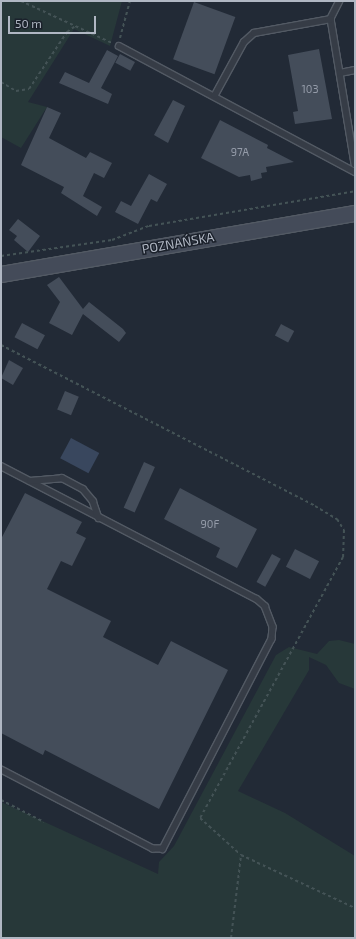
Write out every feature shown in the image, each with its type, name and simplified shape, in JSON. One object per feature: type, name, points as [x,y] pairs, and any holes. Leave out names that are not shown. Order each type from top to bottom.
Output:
[{"type":"street","name":"POZNAŃSKA","points":[[1,274],[355,213]]},
{"type":"lane","points":[[340,1],[331,19],[355,164]]},
{"type":"lane","points":[[215,95],[244,42],[254,33],[331,19]]},
{"type":"lane","points":[[119,46],[215,95],[355,172]]},
{"type":"lane","points":[[340,73],[355,70]]},
{"type":"lane","points":[[1,466],[257,599],[269,614],[272,639],[164,849],[153,849],[1,770]]},
{"type":"lane","points":[[30,481],[62,478],[83,489],[93,501],[99,518]]},
{"type":"path","points":[[21,1],[74,27],[119,46],[130,1]]},
{"type":"path","points":[[1,82],[16,91],[29,89],[67,32],[74,27]]},
{"type":"path","points":[[1,256],[112,240],[149,226],[355,190]]},
{"type":"path","points":[[1,345],[315,506],[337,519],[344,530],[343,557],[200,818],[241,855],[355,908]]},
{"type":"path","points":[[1,800],[44,822]]},
{"type":"path","points":[[231,938],[241,855]]},
{"type":"shaded area","points":[[1,1],[122,1],[110,46],[74,29],[28,102],[47,107],[21,148],[1,137]]},
{"type":"shaded area","points":[[339,640],[355,644],[355,689],[339,683],[326,665],[309,657],[309,670],[238,791],[285,813],[355,856],[355,938],[1,938],[1,802],[158,874],[159,862],[174,846],[276,655],[289,647],[317,654],[329,641]]},
{"type":"water","points":[[71,438],[99,453],[88,473],[60,458]]},
{"type":"building","points":[[194,2],[235,17],[214,74],[173,59]]},
{"type":"building","points":[[319,49],[332,119],[295,124],[293,112],[298,111],[288,55]]},
{"type":"building","points":[[107,50],[118,56],[101,88],[112,94],[108,104],[59,83],[65,72],[89,83]]},
{"type":"building","points":[[120,54],[135,62],[130,71],[115,63]]},
{"type":"building","points":[[173,100],[185,106],[168,143],[154,135]]},
{"type":"building","points":[[47,107],[61,113],[49,138],[86,158],[90,152],[112,163],[104,178],[94,173],[83,196],[102,207],[97,216],[61,193],[64,187],[21,165]]},
{"type":"building","points":[[220,120],[268,145],[267,148],[294,162],[266,167],[267,172],[261,173],[262,178],[251,181],[250,175],[239,177],[201,158]]},
{"type":"building","points":[[149,174],[167,184],[157,202],[151,199],[138,224],[115,212],[121,201],[131,206]]},
{"type":"building","points":[[18,219],[40,236],[28,252],[14,240],[17,236],[9,230]]},
{"type":"building","points":[[59,277],[83,309],[89,302],[123,329],[126,333],[119,342],[83,314],[72,335],[49,323],[60,302],[47,285]]},
{"type":"building","points":[[22,323],[45,335],[37,349],[14,337]]},
{"type":"building","points":[[281,324],[294,331],[288,343],[275,335]]},
{"type":"building","points":[[9,360],[23,368],[13,385],[1,378]]},
{"type":"building","points":[[65,391],[79,397],[71,415],[57,409]]},
{"type":"building","points":[[144,462],[155,467],[135,513],[124,508]]},
{"type":"building","points":[[180,488],[257,529],[237,568],[216,557],[220,548],[164,519]]},
{"type":"building","points":[[25,493],[82,522],[76,533],[86,538],[72,566],[61,561],[47,589],[111,621],[103,637],[158,665],[171,641],[228,670],[159,809],[45,750],[43,755],[1,733],[1,539]]},
{"type":"building","points":[[295,549],[319,561],[310,579],[286,567]]},
{"type":"building","points":[[272,554],[281,559],[265,587],[256,582]]}]
